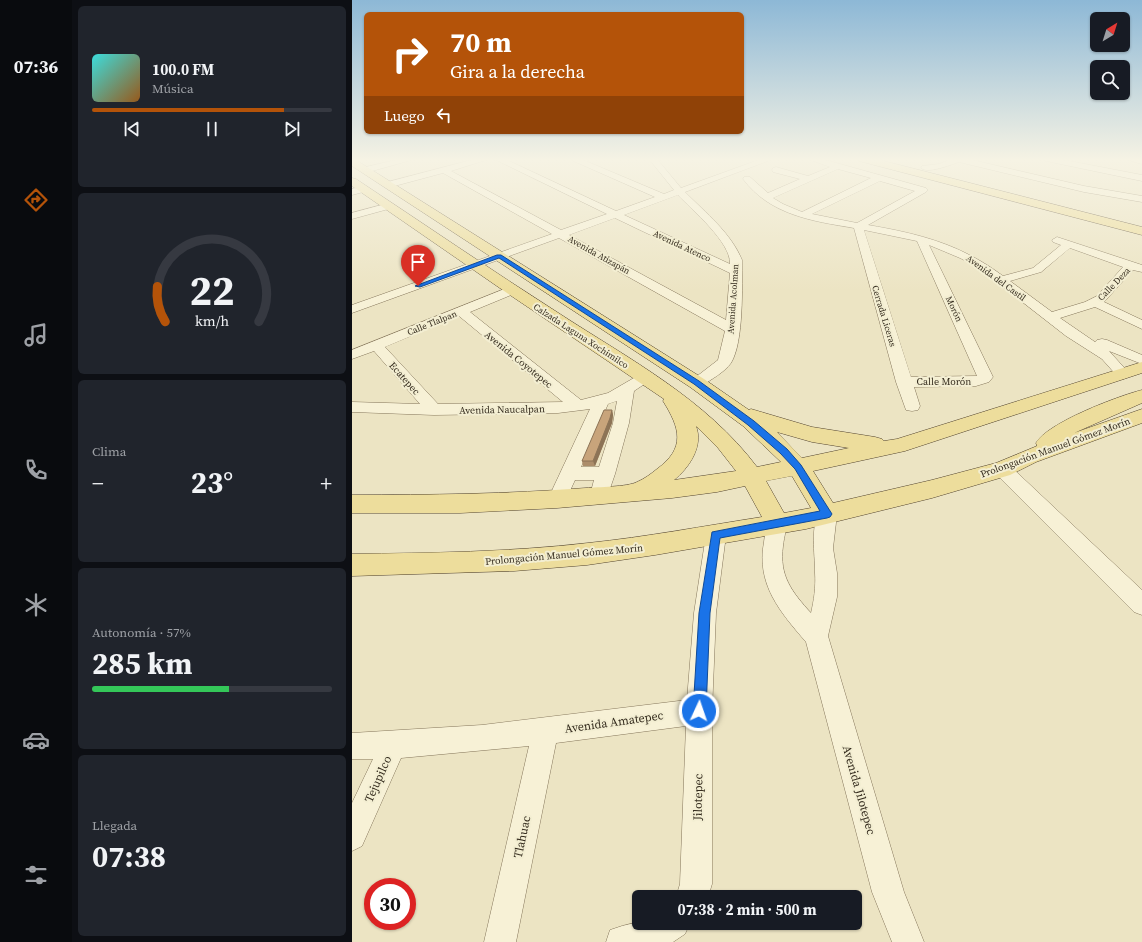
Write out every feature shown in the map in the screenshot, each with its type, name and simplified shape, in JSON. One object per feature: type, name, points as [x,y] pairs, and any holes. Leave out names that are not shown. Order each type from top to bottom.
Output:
[{"type":"main road","name":"Calzada Laguna Xochimilco","points":[[385,203],[512,290],[664,390],[701,418],[736,453],[753,476],[777,524]]},
{"type":"main road","points":[[416,203],[696,382],[734,409],[784,451],[798,467],[827,514]]},
{"type":"main road","points":[[1039,203],[1142,231]]},
{"type":"main road","points":[[1060,203],[1142,224]]},
{"type":"main road","points":[[352,504],[460,504],[557,499],[672,489],[753,476],[898,446],[1132,371]]},
{"type":"main road","points":[[640,492],[663,478],[676,467],[684,455],[689,442],[688,428],[684,417],[664,390]]},
{"type":"main road","points":[[1028,457],[1069,426],[1142,396]]},
{"type":"main road","points":[[734,409],[786,429],[806,434],[838,441],[898,446]]},
{"type":"main road","name":"Prolongación Manuel Gómez Morín","points":[[352,565],[514,560],[587,554],[654,545],[777,524],[827,514],[932,489],[1002,469],[1028,457],[1142,416]]},
{"type":"street","name":"Avenida Atizapán","points":[[504,203],[732,329]]},
{"type":"street","name":"Avenida Atenco","points":[[592,203],[736,271]]},
{"type":"street","points":[[352,295],[357,307],[647,203]]},
{"type":"street","name":"Avenida Acolman","points":[[691,203],[732,249],[736,260],[732,329],[725,360],[696,382]]},
{"type":"street","name":"Avenida del Castil","points":[[776,203],[803,215],[921,239],[952,249],[966,256],[1002,280],[1078,337],[1132,371]]},
{"type":"street","points":[[803,215],[828,203]]},
{"type":"street","points":[[858,226],[900,203]]},
{"type":"street","points":[[352,216],[389,206]]},
{"type":"street","name":"Cerrada Liceras","points":[[858,226],[912,406]]},
{"type":"street","name":"Morón","points":[[921,239],[985,374],[984,379]]},
{"type":"street","points":[[1057,240],[1137,267]]},
{"type":"street","points":[[1002,280],[1037,270],[1069,244]]},
{"type":"street","name":"Calle Deza","points":[[1050,317],[1096,303],[1137,267]]},
{"type":"street","name":"Calle Tlalpan","points":[[352,355],[512,290]]},
{"type":"street","points":[[1096,303],[1142,326]]},
{"type":"street","name":"Avenida Coyotepec","points":[[461,311],[578,406]]},
{"type":"street","name":"Avenida del Castil","points":[[1063,325],[1142,360]]},
{"type":"street","name":"Ecatepec","points":[[376,345],[434,410]]},
{"type":"street","name":"Avenida Naucalpan","points":[[352,407],[434,410],[578,406],[602,401],[627,390],[644,378]]},
{"type":"street","name":"Calle Morón","points":[[904,382],[976,381],[984,379]]},
{"type":"street","points":[[599,495],[621,423],[627,390]]},
{"type":"street","points":[[557,499],[602,401]]},
{"type":"street","points":[[1002,469],[1142,605]]},
{"type":"street","points":[[569,473],[606,474]]},
{"type":"street","points":[[816,636],[826,597],[826,573],[823,548],[827,514]]},
{"type":"street","name":"Avenida Jilotepec","points":[[777,524],[772,566],[778,584],[789,606],[816,636],[888,892],[908,942]]},
{"type":"street","points":[[699,711],[705,613],[716,535]]},
{"type":"street","name":"Avenida Amatepec","points":[[352,746],[393,745],[545,732],[699,711]]},
{"type":"street","name":"Jilotepec","points":[[694,890],[699,711]]},
{"type":"street","name":"Tlahuac","points":[[500,942],[545,732]]},
{"type":"street","name":"Tejupilco","points":[[352,836],[393,745]]},
{"type":"street","points":[[622,942],[656,934],[663,930]]},
{"type":"building","points":[[604,410],[612,410],[593,461],[582,461]]},
{"type":"route","points":[[418,286],[499,256],[696,382],[751,423],[784,451],[798,467],[827,514],[716,535],[705,613],[699,711]]}]
